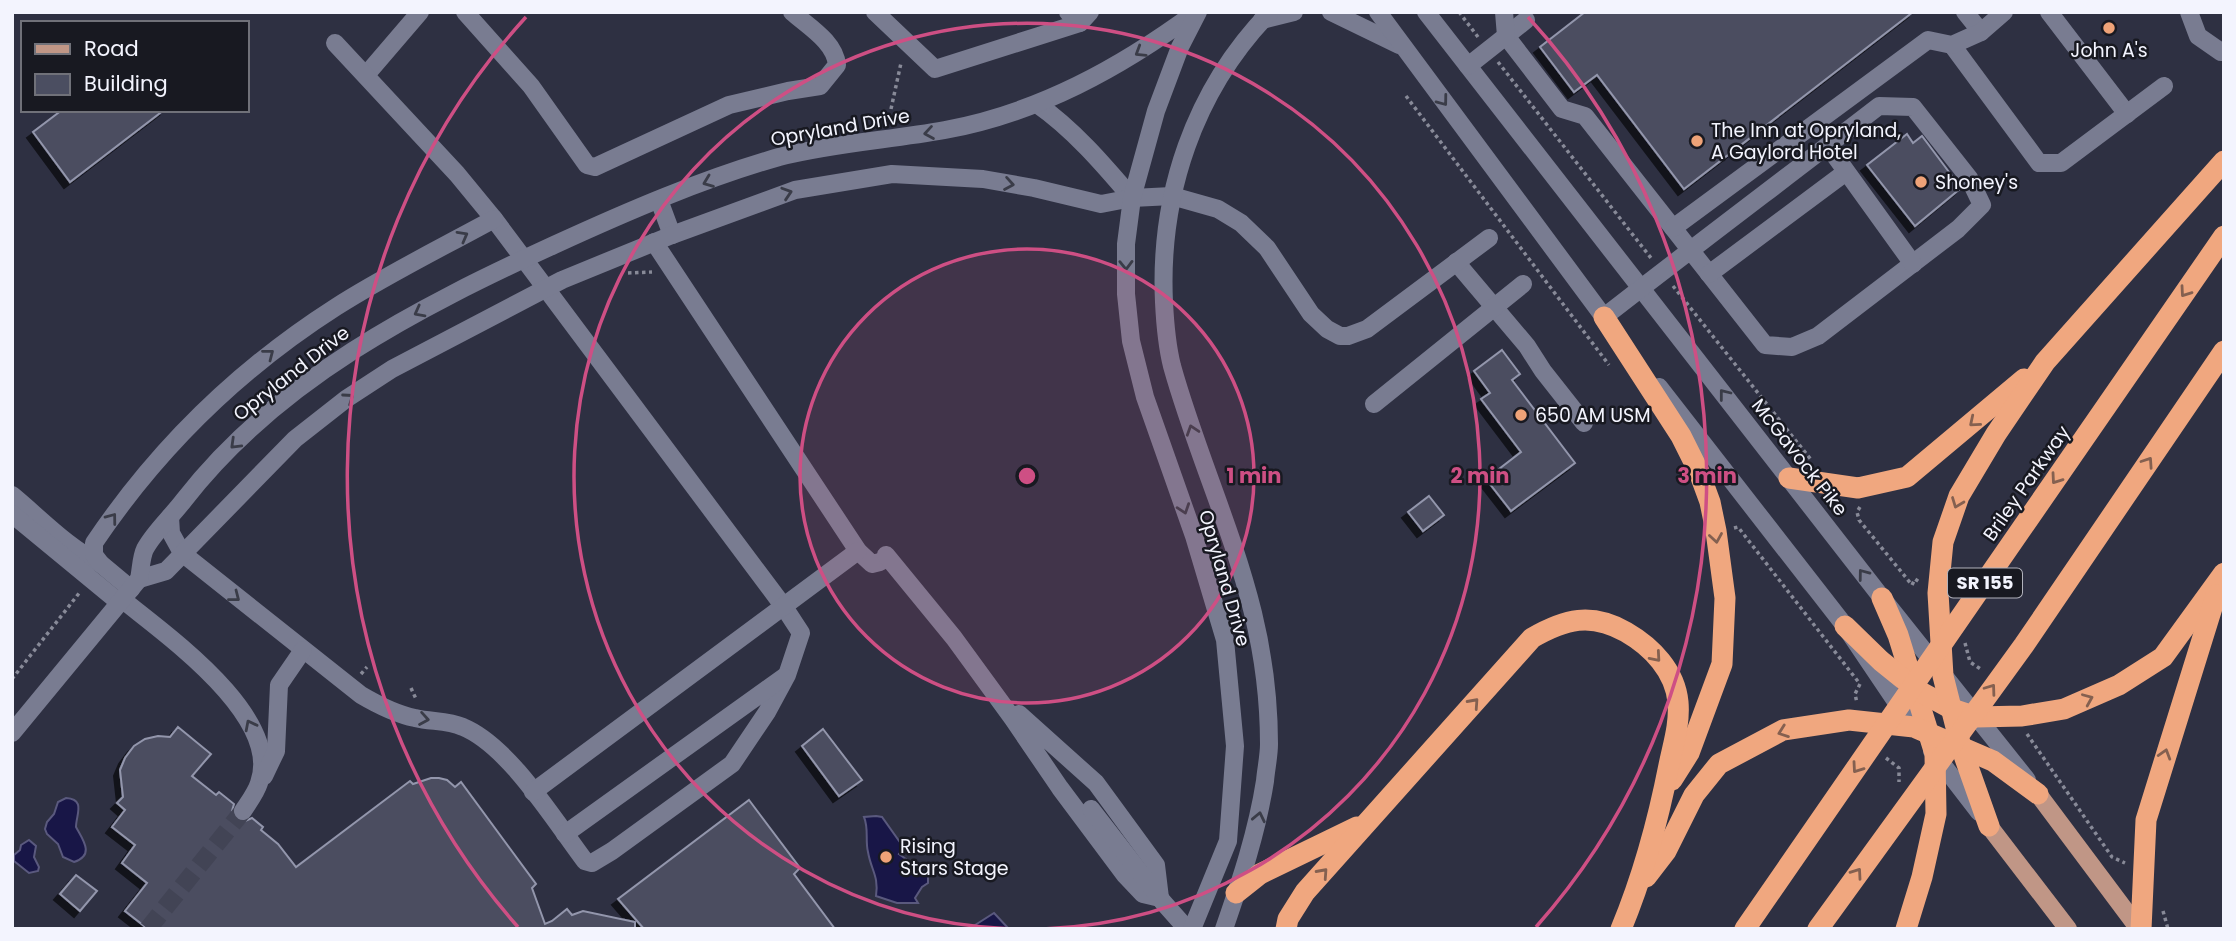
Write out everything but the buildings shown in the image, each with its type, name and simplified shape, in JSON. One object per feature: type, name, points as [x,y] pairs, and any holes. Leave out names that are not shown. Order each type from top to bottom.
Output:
[{"type":"highway","points":[[1990,826],[1971,791],[1943,676],[1938,593],[1943,542],[1959,496],[1996,433],[2045,362],[2224,161]]},
{"type":"highway","name":"Briley Parkway","points":[[1745,929],[2224,236]]},
{"type":"highway","points":[[1604,317],[1681,436],[1699,472],[1710,502],[1725,598],[1723,664],[1689,752],[1665,791]]},
{"type":"highway","name":"SR 155","points":[[1818,929],[2024,645],[2224,351]]},
{"type":"highway","points":[[1790,478],[1858,488],[1907,477],[2045,362]]},
{"type":"highway","points":[[1845,626],[1879,666],[1952,709],[1976,717],[2022,716],[2064,709],[2119,685],[2164,657],[2223,575]]},
{"type":"highway","points":[[2140,929],[2146,820],[2223,575]]},
{"type":"highway","points":[[1882,598],[1902,631],[1917,690],[1922,730],[1935,754],[1936,814],[1932,838],[1906,929]]},
{"type":"highway","points":[[1286,929],[1305,892],[1532,638],[1552,627],[1580,619],[1612,624],[1637,638],[1657,656],[1670,676],[1678,701],[1677,728],[1665,791],[1639,887],[1621,929]]},
{"type":"highway","points":[[1639,887],[1666,851],[1694,794],[1719,764],[1783,730],[1855,714],[1922,730],[1961,747],[1997,755],[2038,794]]},
{"type":"highway","points":[[1236,893],[1260,874],[1371,819]]},
{"type":"main road","points":[[2038,794],[2140,929]]},
{"type":"main road","points":[[1990,826],[2068,929]]},
{"type":"street","points":[[366,75],[420,12]]},
{"type":"street","points":[[468,13],[531,86],[587,165],[595,167],[729,104],[820,86],[837,65],[836,54],[792,12]]},
{"type":"street","points":[[875,12],[935,69],[1079,16]]},
{"type":"street","name":"Opryland Drive","points":[[12,733],[128,593],[144,550],[193,488],[268,413],[369,339],[524,259],[619,215],[780,157],[835,145],[948,130],[992,120],[1037,104],[1062,94],[1141,51],[1197,12]]},
{"type":"street","name":"Opryland Drive","points":[[1190,929],[1228,841],[1235,746],[1225,640],[1194,536],[1145,397],[1131,341],[1126,295],[1126,244],[1132,198],[1156,111],[1197,12]]},
{"type":"street","points":[[1266,16],[1294,12]]},
{"type":"street","points":[[1331,12],[1402,47]]},
{"type":"street","points":[[1378,12],[1604,317],[1845,626]]},
{"type":"street","name":"McGavock Pike","points":[[1426,12],[1882,598]]},
{"type":"street","points":[[1504,12],[1506,36],[1562,109],[1585,116],[1673,228],[1691,251],[1709,274],[1765,345],[1792,347],[1818,336],[1958,229],[1982,205],[1969,178],[1913,107],[1879,106],[1828,146],[1691,251],[1641,288],[1604,317]]},
{"type":"street","points":[[1965,12],[1981,32]]},
{"type":"street","points":[[1673,228],[1928,40],[1952,45],[1981,32],[2004,12]]},
{"type":"street","points":[[2049,12],[2127,114]]},
{"type":"street","points":[[2189,12],[2198,36],[2221,52],[2224,51]]},
{"type":"street","name":"Opryland Drive","points":[[1224,929],[1259,820],[1269,746],[1264,681],[1253,613],[1171,363],[1163,274],[1172,195],[1184,148],[1214,84],[1238,49],[1266,16]]},
{"type":"street","points":[[1468,66],[1526,20]]},
{"type":"street","points":[[170,517],[171,533],[182,553],[361,695],[380,707],[414,718],[450,723],[472,731],[492,744],[516,770],[585,861],[592,863],[732,764],[787,675],[801,633],[784,607],[494,219],[457,174],[335,43]]},
{"type":"street","points":[[1952,45],[2039,163],[2061,163],[2164,86]]},
{"type":"street","points":[[1037,104],[1057,118],[1110,171],[1132,198]]},
{"type":"street","points":[[1828,146],[1913,264]]},
{"type":"street","points":[[1709,274],[1846,172]]},
{"type":"street","name":"Opryland Drive","points":[[128,593],[166,571],[295,439],[346,399],[392,369],[545,288],[654,242],[795,190],[892,174],[983,179],[1101,204],[1172,195],[1218,209],[1241,223],[1267,248],[1311,314],[1327,329],[1340,336],[1367,329],[1489,238]]},
{"type":"street","points":[[1778,184],[1796,209]]},
{"type":"street","points":[[659,200],[672,235]]},
{"type":"street","points":[[260,783],[261,754],[242,709],[215,677],[101,564],[94,555],[94,543],[168,448],[233,383],[271,352],[338,306],[494,219]]},
{"type":"street","points":[[654,242],[858,551],[872,564],[883,559],[954,638],[1190,929]]},
{"type":"street","points":[[1456,262],[1527,346],[1584,423]]},
{"type":"street","points":[[1374,404],[1523,284]]},
{"type":"street","points":[[12,495],[66,541],[101,564]]},
{"type":"street","points":[[12,514],[39,538],[128,593]]},
{"type":"street","points":[[533,792],[858,551]]},
{"type":"street","points":[[1902,631],[1976,717],[1997,755]]},
{"type":"street","points":[[243,811],[276,751],[279,685],[303,650]]},
{"type":"street","points":[[1879,666],[1922,730]]},
{"type":"street","points":[[565,834],[787,675]]},
{"type":"street","points":[[1016,717],[1060,788],[1125,875],[1143,894],[1160,893]]},
{"type":"street","points":[[1016,717],[1096,783],[1156,865],[1160,893]]},
{"type":"street","points":[[1935,754],[1971,791]]},
{"type":"path","points":[[1459,12],[1816,465]]},
{"type":"path","points":[[891,109],[901,63]]},
{"type":"path","points":[[1858,488],[1859,520],[1912,585],[1915,579],[1938,593]]},
{"type":"path","points":[[12,679],[81,590]]},
{"type":"path","points":[[1965,639],[1970,662],[1993,676]]},
{"type":"path","points":[[2022,716],[2027,734],[2112,857],[2125,863],[2142,862]]},
{"type":"path","points":[[1880,753],[1899,768],[1900,794]]},
{"type":"path","points":[[2161,905],[2168,929]]},
{"type":"shaded area","points":[[66,798],[78,804],[76,827],[86,847],[84,855],[74,862],[63,857],[58,844],[45,829],[58,802]]},
{"type":"shaded area","name":"Rising Stars Stage","points":[[864,817],[882,817],[904,848],[899,854],[928,875],[928,883],[915,898],[918,903],[897,903],[876,896]]},
{"type":"shaded area","points":[[29,840],[36,846],[34,857],[39,867],[38,871],[29,873],[14,861],[14,855],[21,845]]},
{"type":"shaded area","points":[[994,913],[1009,929],[970,929],[972,927]]},
{"type":"tunnel","points":[[148,929],[243,811]]},
{"type":"place","name":"John A's","points":[[2109,28]]},
{"type":"place","name":"The Inn at Opryland, A Gaylord Hotel","points":[[1697,141]]},
{"type":"place","name":"Shoney's","points":[[1921,182]]},
{"type":"place","name":"650 AM USM","points":[[1521,415]]},
{"type":"place","name":"Rising Stars Stage","points":[[886,857]]}]
